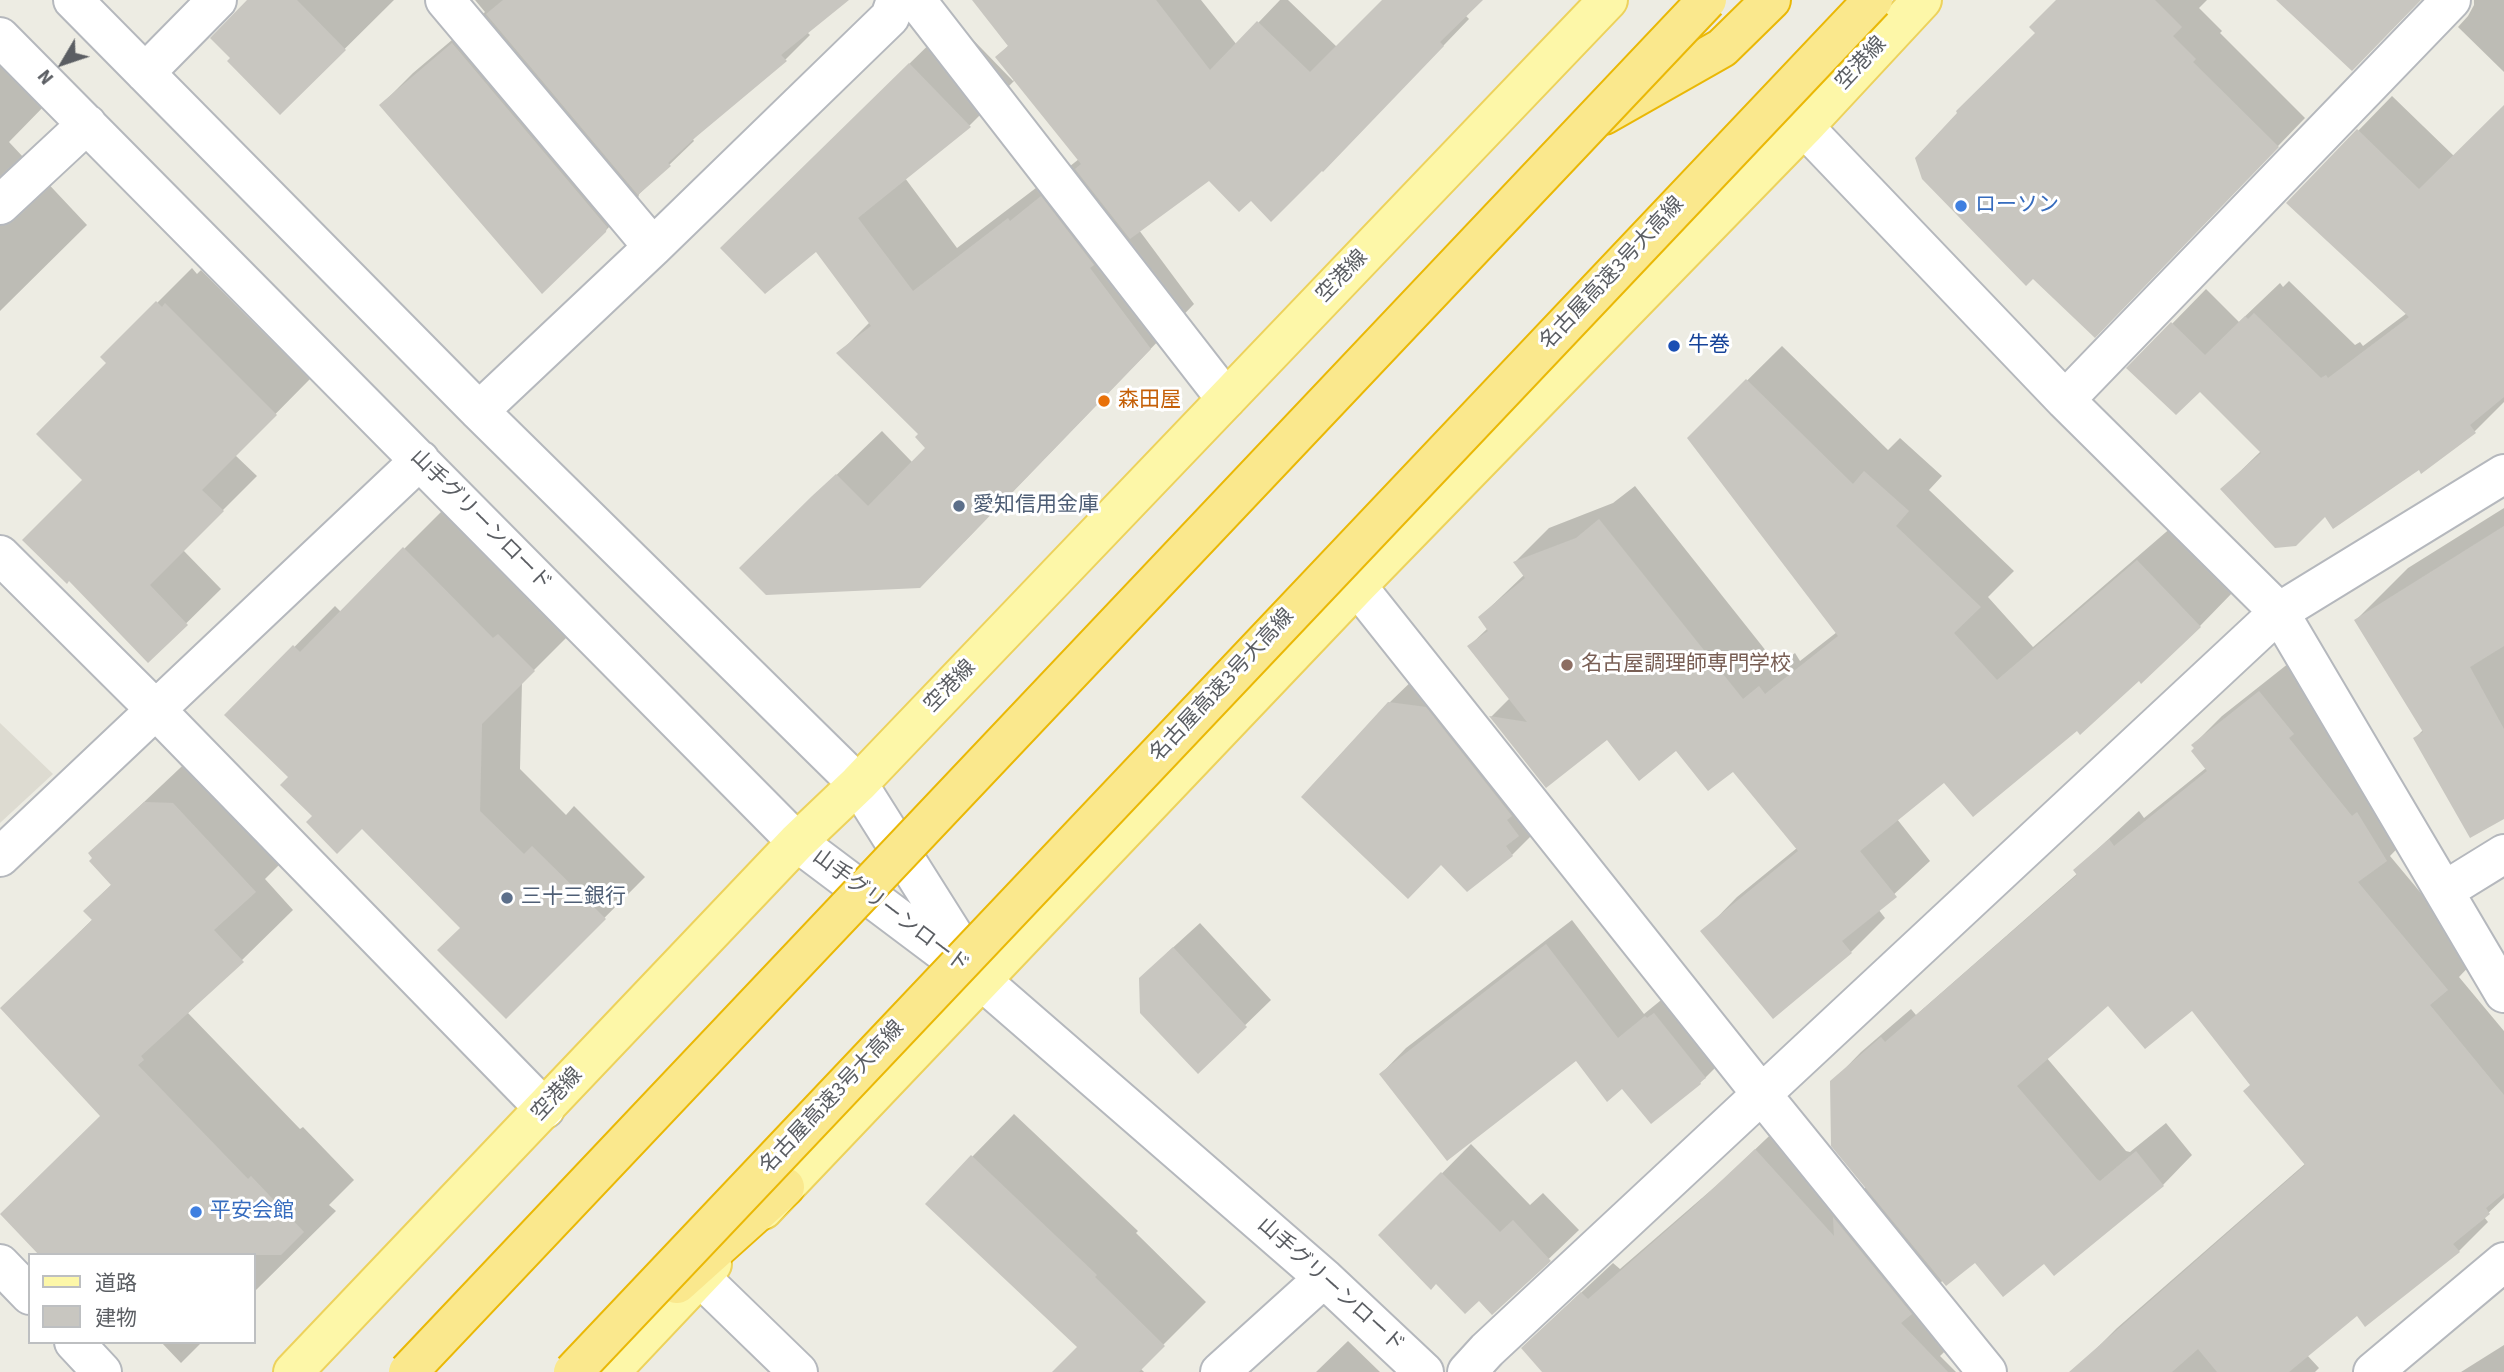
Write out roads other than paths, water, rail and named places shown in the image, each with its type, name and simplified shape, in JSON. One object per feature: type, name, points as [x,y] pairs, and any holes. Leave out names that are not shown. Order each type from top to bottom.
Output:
[{"type":"highway","points":[[408,1372],[1707,0]]},
{"type":"highway","points":[[1590,123],[1722,48],[1771,0]]},
{"type":"highway","name":"名古屋高速3号大高線","points":[[576,1372],[1873,0]]},
{"type":"highway","points":[[576,1372],[785,1187]]},
{"type":"main road","name":"空港線","points":[[293,1372],[797,842],[858,784],[1608,0]]},
{"type":"main road","name":"空港線","points":[[610,1372],[1357,586],[1804,127],[1922,0]]},
{"type":"street","name":"山手グリーンロード","points":[[73,0],[479,411],[858,784],[982,981]]},
{"type":"street","points":[[145,73],[217,0]]},
{"type":"street","points":[[445,0],[653,247]]},
{"type":"street","points":[[479,411],[890,17],[897,0]]},
{"type":"street","points":[[916,0],[1226,399]]},
{"type":"street","points":[[2065,400],[2451,0]]},
{"type":"street","name":"山手グリーンロード","points":[[0,37],[797,842],[982,981],[1324,1278],[1424,1372]]},
{"type":"street","points":[[0,205],[86,124]]},
{"type":"street","points":[[1804,127],[2065,400],[2280,612],[2504,993]]},
{"type":"street","points":[[0,858],[420,460]]},
{"type":"street","points":[[1468,1372],[1487,1350],[2280,612],[2504,474]]},
{"type":"street","points":[[0,555],[156,710],[545,1109]]},
{"type":"street","points":[[1357,586],[1763,1096],[1987,1372]]},
{"type":"street","points":[[2444,891],[2504,854]]},
{"type":"street","points":[[2373,1372],[2504,1262]]},
{"type":"street","points":[[0,1264],[28,1293]]},
{"type":"street","points":[[700,1277],[798,1372]]},
{"type":"street","points":[[1220,1372],[1324,1278]]},
{"type":"street","points":[[76,1344],[102,1372]]},
{"type":"place","name":"ローソン","points":[[1961,206]]},
{"type":"place","name":"牛巻","points":[[1674,346]]},
{"type":"place","name":"森田屋","points":[[1104,401]]},
{"type":"place","name":"愛知信用金庫","points":[[959,506]]},
{"type":"place","name":"名古屋調理師専門学校","points":[[1567,665]]},
{"type":"place","name":"三十三銀行","points":[[507,898]]},
{"type":"place","name":"平安会館","points":[[196,1212]]}]
